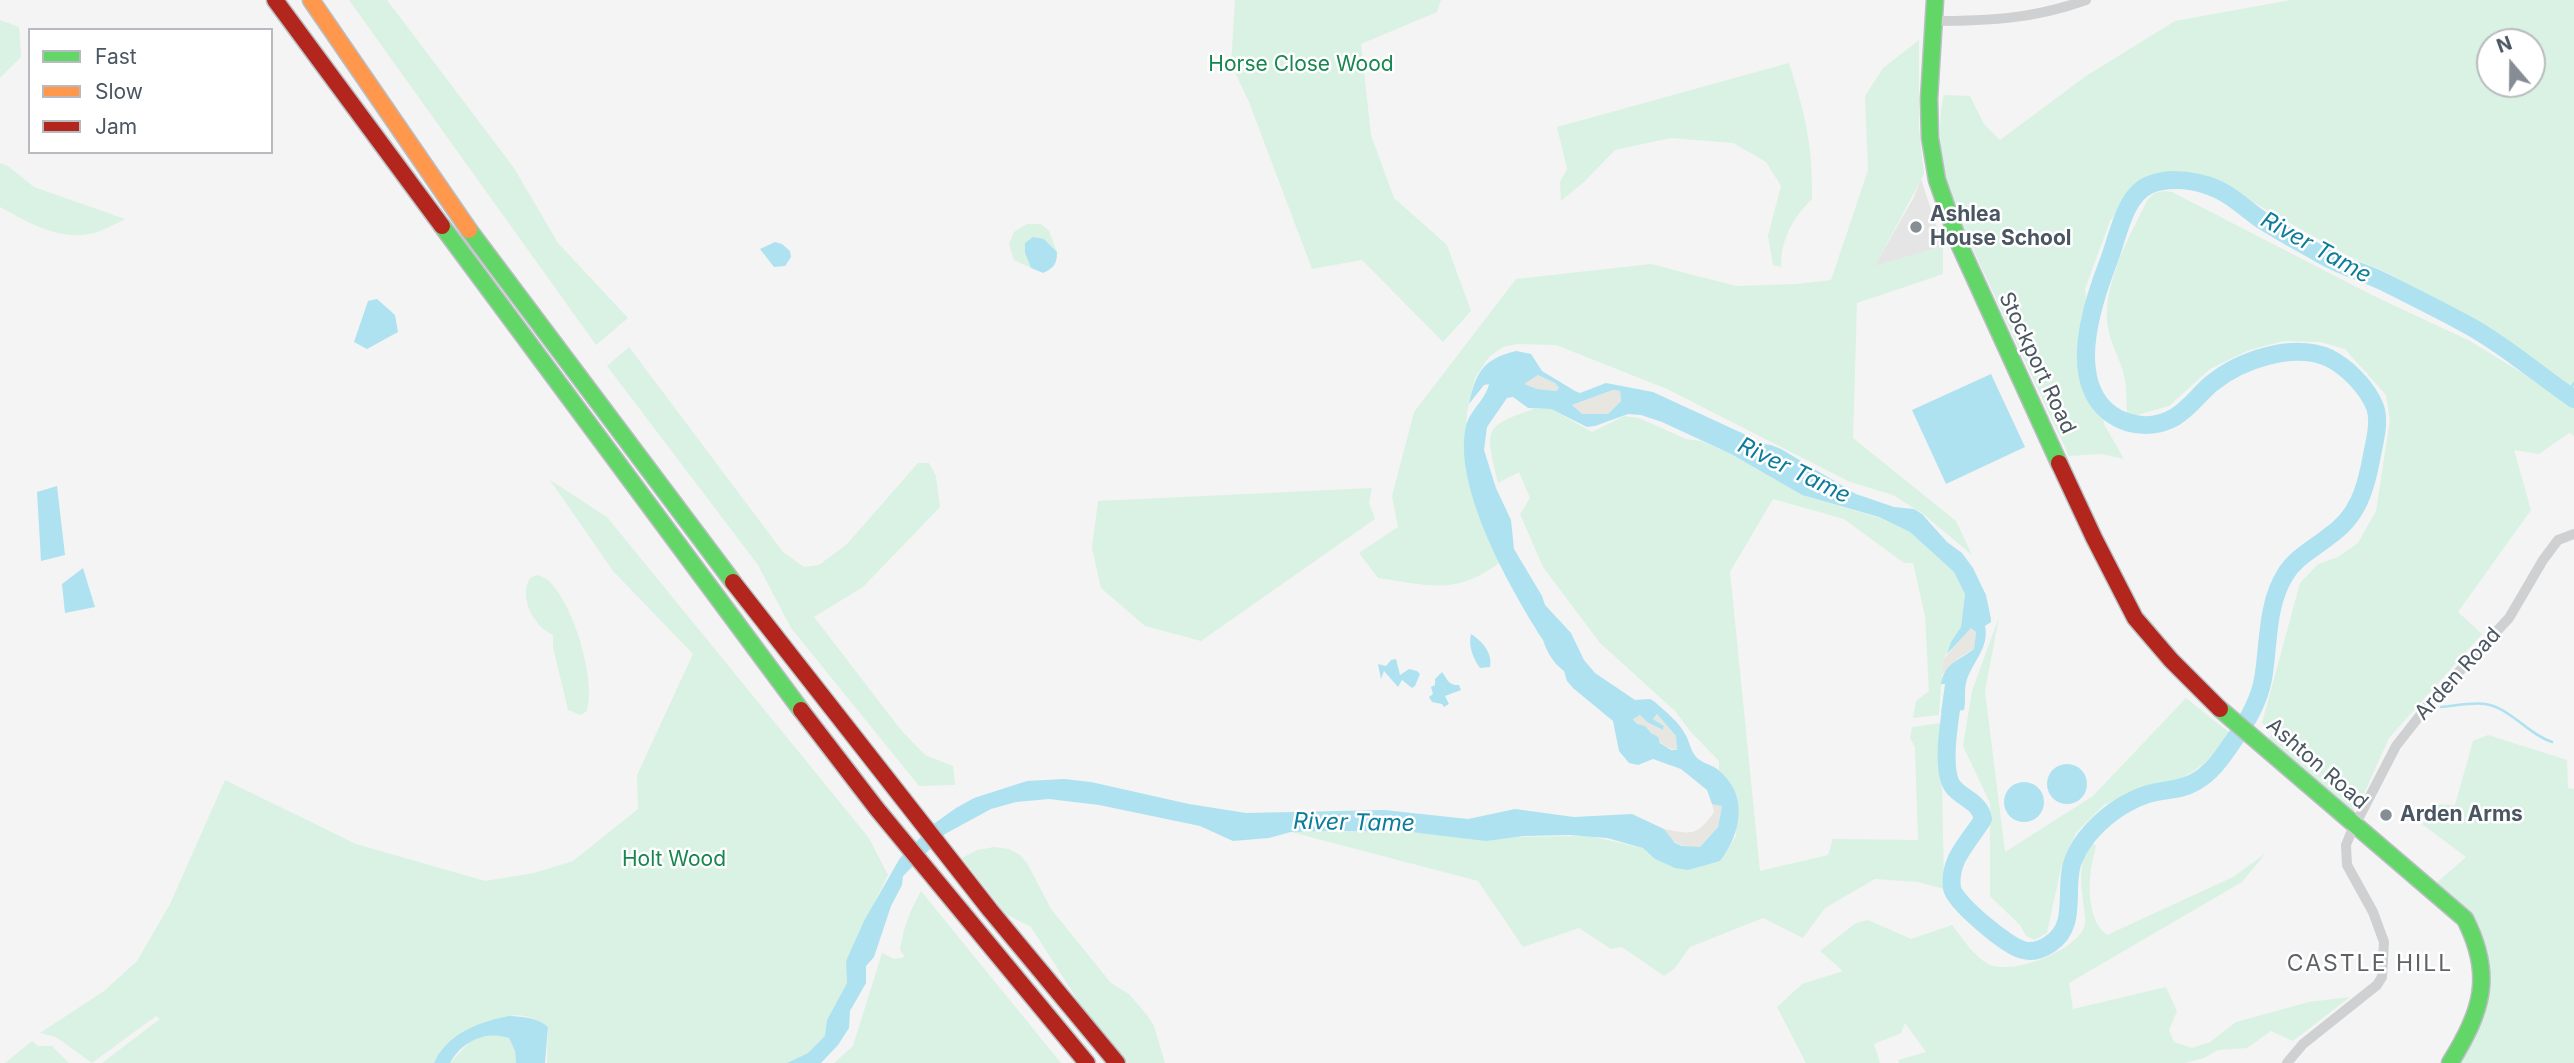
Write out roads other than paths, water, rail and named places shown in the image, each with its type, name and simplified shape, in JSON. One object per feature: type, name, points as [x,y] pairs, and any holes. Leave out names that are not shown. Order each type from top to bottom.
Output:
[{"type":"highway","points":[[275,0],[741,632],[877,809],[1087,1063]]},
{"type":"highway","points":[[311,0],[462,221],[762,621],[990,910],[1117,1063]]},
{"type":"highway","name":"Stockport Road","points":[[1935,0],[1928,110],[1930,142],[1952,228],[2122,595],[2148,635],[2215,704]]},
{"type":"highway","name":"Ashton Road","points":[[2215,704],[2465,919],[2474,934],[2483,968],[2480,1005],[2474,1022],[2450,1063]]},
{"type":"street","points":[[1933,21],[2023,18],[2086,0]]},
{"type":"street","name":"Arden Road","points":[[2356,826],[2396,746],[2429,704],[2509,618],[2558,540],[2574,534]]},
{"type":"street","points":[[2287,1063],[2303,1044],[2376,985],[2382,976],[2384,942],[2347,864],[2346,845],[2356,826]]},
{"type":"water","points":[[1033,237],[1044,239],[1057,252],[1054,265],[1043,273],[1031,268],[1025,253],[1025,243]]},
{"type":"water","points":[[775,242],[790,251],[791,257],[785,266],[774,267],[760,249]]},
{"type":"water","points":[[377,299],[395,315],[398,332],[367,349],[354,342],[368,301]]},
{"type":"water","points":[[1516,351],[1531,354],[1542,371],[1580,393],[1606,383],[1653,392],[1744,434],[1755,443],[1781,449],[1856,494],[1894,507],[1914,509],[1922,514],[1947,542],[1962,553],[1973,568],[1986,595],[1991,622],[1985,626],[1983,648],[1968,676],[1964,710],[1941,713],[1945,684],[1941,684],[1945,671],[1974,649],[1976,632],[1971,628],[1947,654],[1961,627],[1965,594],[1954,572],[1910,532],[1879,517],[1802,495],[1731,454],[1641,415],[1628,414],[1587,427],[1551,409],[1528,408],[1513,397],[1507,398],[1487,427],[1484,450],[1496,488],[1511,520],[1514,549],[1545,605],[1571,633],[1584,660],[1595,673],[1635,700],[1650,699],[1655,702],[1679,725],[1696,757],[1717,769],[1727,779],[1738,801],[1739,814],[1733,838],[1720,861],[1688,870],[1675,868],[1655,859],[1643,848],[1607,838],[1569,835],[1524,836],[1486,841],[1411,832],[1339,831],[1291,832],[1269,838],[1233,841],[1200,826],[1099,805],[1049,799],[1016,802],[991,809],[945,834],[903,876],[874,957],[866,966],[866,983],[850,1011],[849,1028],[821,1063],[787,1063],[808,1053],[825,1036],[827,1020],[847,983],[846,961],[864,921],[900,858],[935,823],[956,808],[974,798],[1027,781],[1064,779],[1091,782],[1189,804],[1246,813],[1384,810],[1468,819],[1515,809],[1574,817],[1632,814],[1664,829],[1675,843],[1700,847],[1718,827],[1722,806],[1712,804],[1707,790],[1681,769],[1653,759],[1638,765],[1629,763],[1619,751],[1613,721],[1573,688],[1564,671],[1551,657],[1487,537],[1468,478],[1464,451],[1466,426],[1489,384],[1484,385],[1469,404],[1478,375],[1488,363]],"holes":[[[1538,375],[1555,383],[1559,388],[1556,391],[1537,389],[1524,384]],[[1613,390],[1620,391],[1621,401],[1608,414],[1582,414],[1572,405]],[[1657,714],[1676,736],[1677,750],[1671,750],[1660,743],[1658,737],[1633,719],[1640,715],[1663,730],[1664,726],[1653,719]]]},
{"type":"water","points":[[1991,374],[2025,447],[1946,484],[1912,410]]},
{"type":"water","points":[[57,486],[65,555],[41,561],[37,492]]},
{"type":"water","points":[[83,568],[95,607],[65,613],[62,584]]},
{"type":"water","points":[[1471,634],[1486,648],[1490,667],[1480,668],[1477,664],[1471,647]]},
{"type":"water","points":[[1396,659],[1400,675],[1409,669],[1420,674],[1412,688],[1402,680],[1398,687],[1384,671],[1381,679],[1378,664],[1386,666]]},
{"type":"water","points":[[1442,672],[1450,683],[1459,685],[1461,690],[1445,696],[1449,704],[1444,707],[1432,702],[1429,697],[1433,694],[1431,687],[1435,685],[1435,679]]},
{"type":"water","points":[[2067,764],[2075,765],[2081,770],[2086,776],[2086,792],[2081,798],[2075,803],[2067,804],[2059,803],[2053,798],[2048,792],[2047,784],[2048,776],[2053,770],[2059,765]]},
{"type":"water","points":[[2024,782],[2032,783],[2038,788],[2043,794],[2043,810],[2038,816],[2032,821],[2024,822],[2016,821],[2010,816],[2005,810],[2004,802],[2005,794],[2010,788],[2016,783]]},
{"type":"water","points":[[509,1016],[535,1019],[548,1027],[545,1063],[516,1063],[515,1051],[509,1038],[492,1035],[468,1043],[450,1063],[434,1063],[447,1044],[466,1030]]},
{"type":"waterway","name":"River Tame","points":[[1954,690],[1947,741],[1947,769],[1954,788],[1979,809],[1983,819],[1957,859],[1953,868],[1952,888],[1971,913],[2006,941],[2023,950],[2040,949],[2059,937],[2064,928],[2072,864],[2092,831],[2106,817],[2130,801],[2195,782],[2212,769],[2226,752],[2248,719],[2259,695],[2271,613],[2285,575],[2299,559],[2347,521],[2363,491],[2376,437],[2375,407],[2362,385],[2329,358],[2299,352],[2252,361],[2223,375],[2175,417],[2152,425],[2140,425],[2117,418],[2099,403],[2088,377],[2086,361],[2086,343],[2093,308],[2128,207],[2140,190],[2149,185],[2170,180],[2192,181],[2222,191],[2263,221],[2330,259],[2384,282],[2476,330],[2574,399]]},
{"type":"waterway","points":[[2567,394],[2574,383]]},
{"type":"waterway","points":[[2441,707],[2475,703],[2494,706],[2552,742]]},
{"type":"place","name":"Ashlea House School","points":[[1916,227]]},
{"type":"place","name":"Arden Arms","points":[[2386,815]]},
{"type":"district","name":"CASTLE HILL","points":[[2370,964]]},
{"type":"park label","name":"Horse Close Wood","points":[[1301,65]]},
{"type":"park label","name":"Holt Wood","points":[[674,860]]}]
